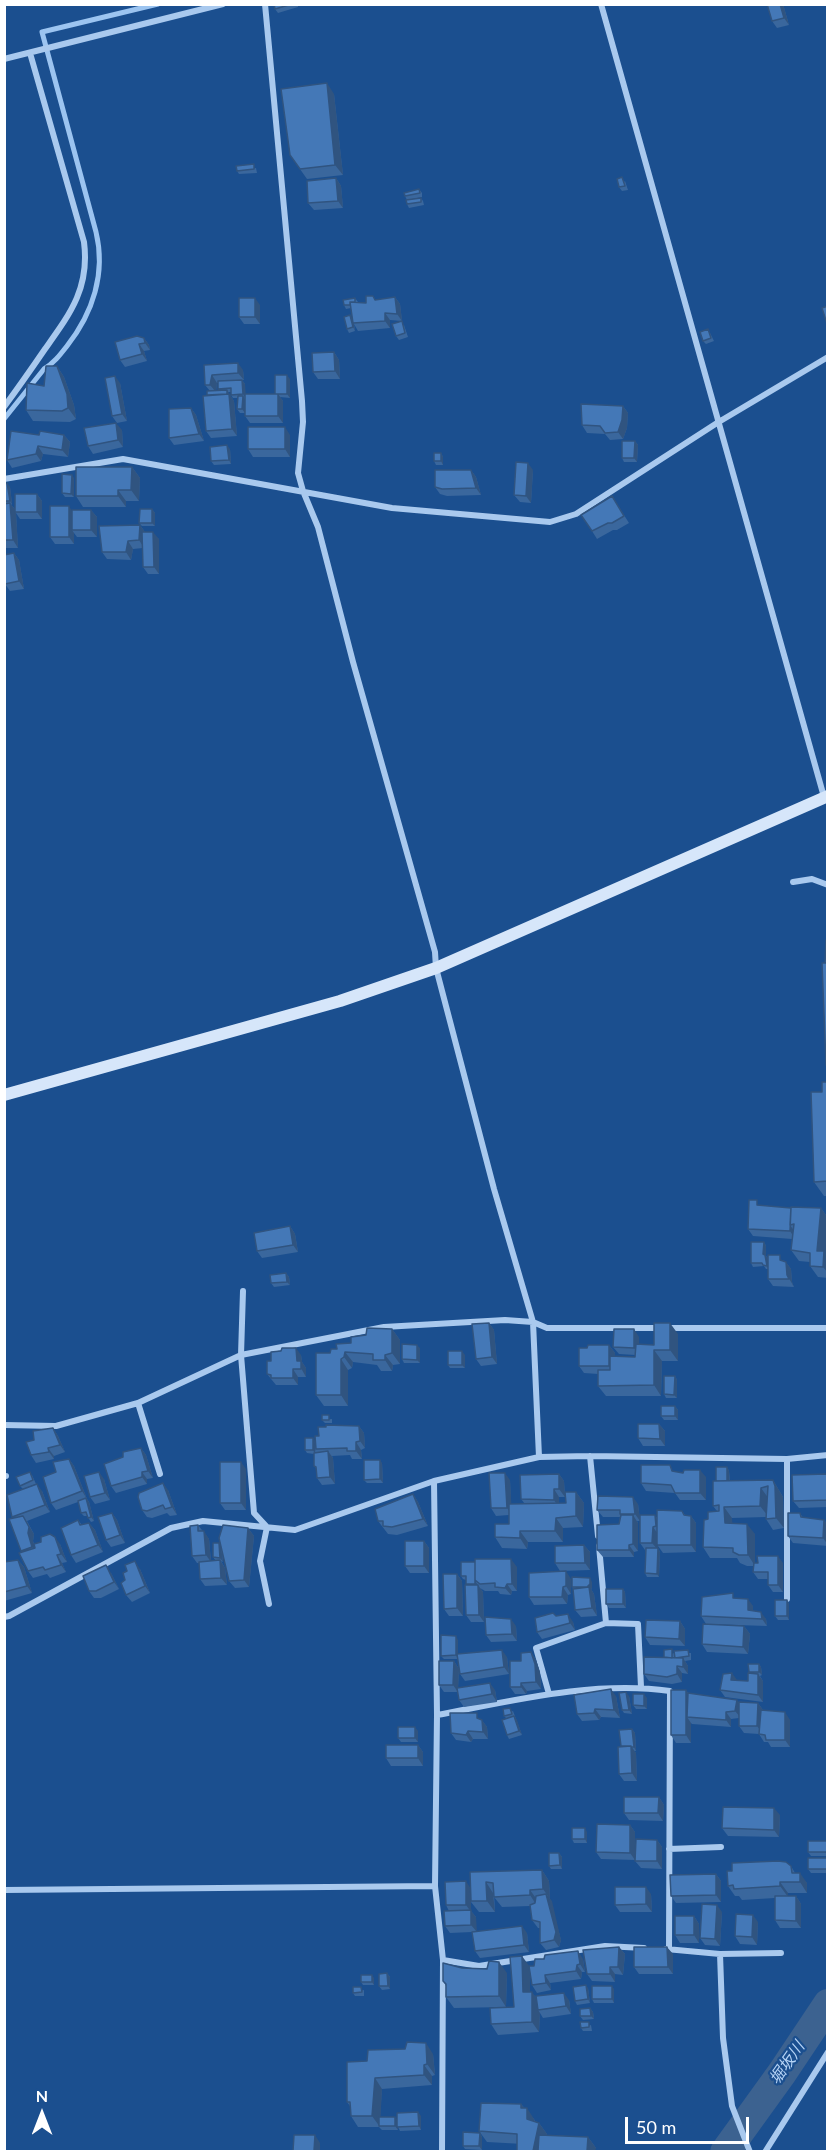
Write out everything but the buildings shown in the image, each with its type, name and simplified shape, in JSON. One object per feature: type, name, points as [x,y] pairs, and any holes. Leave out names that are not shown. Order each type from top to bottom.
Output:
[{"type":"street","points":[[4,59],[223,4]]},
{"type":"street","points":[[265,4],[302,401],[303,422],[298,473],[318,527],[353,662],[432,941],[436,968],[494,1189],[532,1322],[539,1457]]},
{"type":"street","points":[[4,1095],[340,1000],[436,968],[826,797],[717,423],[601,4]]},
{"type":"street","points":[[4,407],[75,305],[85,270],[84,242],[30,53]]},
{"type":"street","points":[[4,479],[123,459],[392,508],[550,522],[576,514],[717,423],[828,357]]},
{"type":"street","points":[[793,882],[812,879],[828,885]]},
{"type":"street","points":[[243,1291],[241,1355],[254,1513],[267,1527]]},
{"type":"street","points":[[4,1425],[56,1426],[138,1403],[241,1355],[384,1327],[505,1320],[532,1322],[547,1328],[828,1328]]},
{"type":"street","points":[[138,1403],[160,1474]]},
{"type":"street","points":[[4,1617],[171,1528],[203,1521],[295,1530],[434,1481],[539,1457],[787,1459],[828,1455]]},
{"type":"street","points":[[590,1456],[606,1623]]},
{"type":"street","points":[[787,1459],[787,1599]]},
{"type":"street","points":[[434,1481],[437,1715],[435,1886],[443,1960],[442,2151]]},
{"type":"street","points":[[267,1527],[260,1561],[269,1604]]},
{"type":"street","points":[[549,1694],[536,1648],[606,1623],[638,1624],[641,1687]]},
{"type":"street","points":[[437,1715],[549,1694],[641,1687],[670,1691],[669,1949]]},
{"type":"street","points":[[669,1849],[721,1847]]},
{"type":"street","points":[[4,1890],[435,1886]]},
{"type":"street","points":[[443,1960],[479,1966],[605,1946],[648,1948]]},
{"type":"street","points":[[658,1948],[720,1954],[781,1953]]},
{"type":"street","points":[[720,1954],[723,2038],[732,2106],[750,2151]]},
{"type":"street","points":[[765,2151],[828,2052]]},
{"type":"waterway","points":[[4,419],[44,369],[57,359],[76,333],[90,306],[98,277],[99,247],[96,232],[42,32],[158,4]]},
{"type":"waterway","name":"堀坂川","points":[[725,2152],[828,2004]]}]
